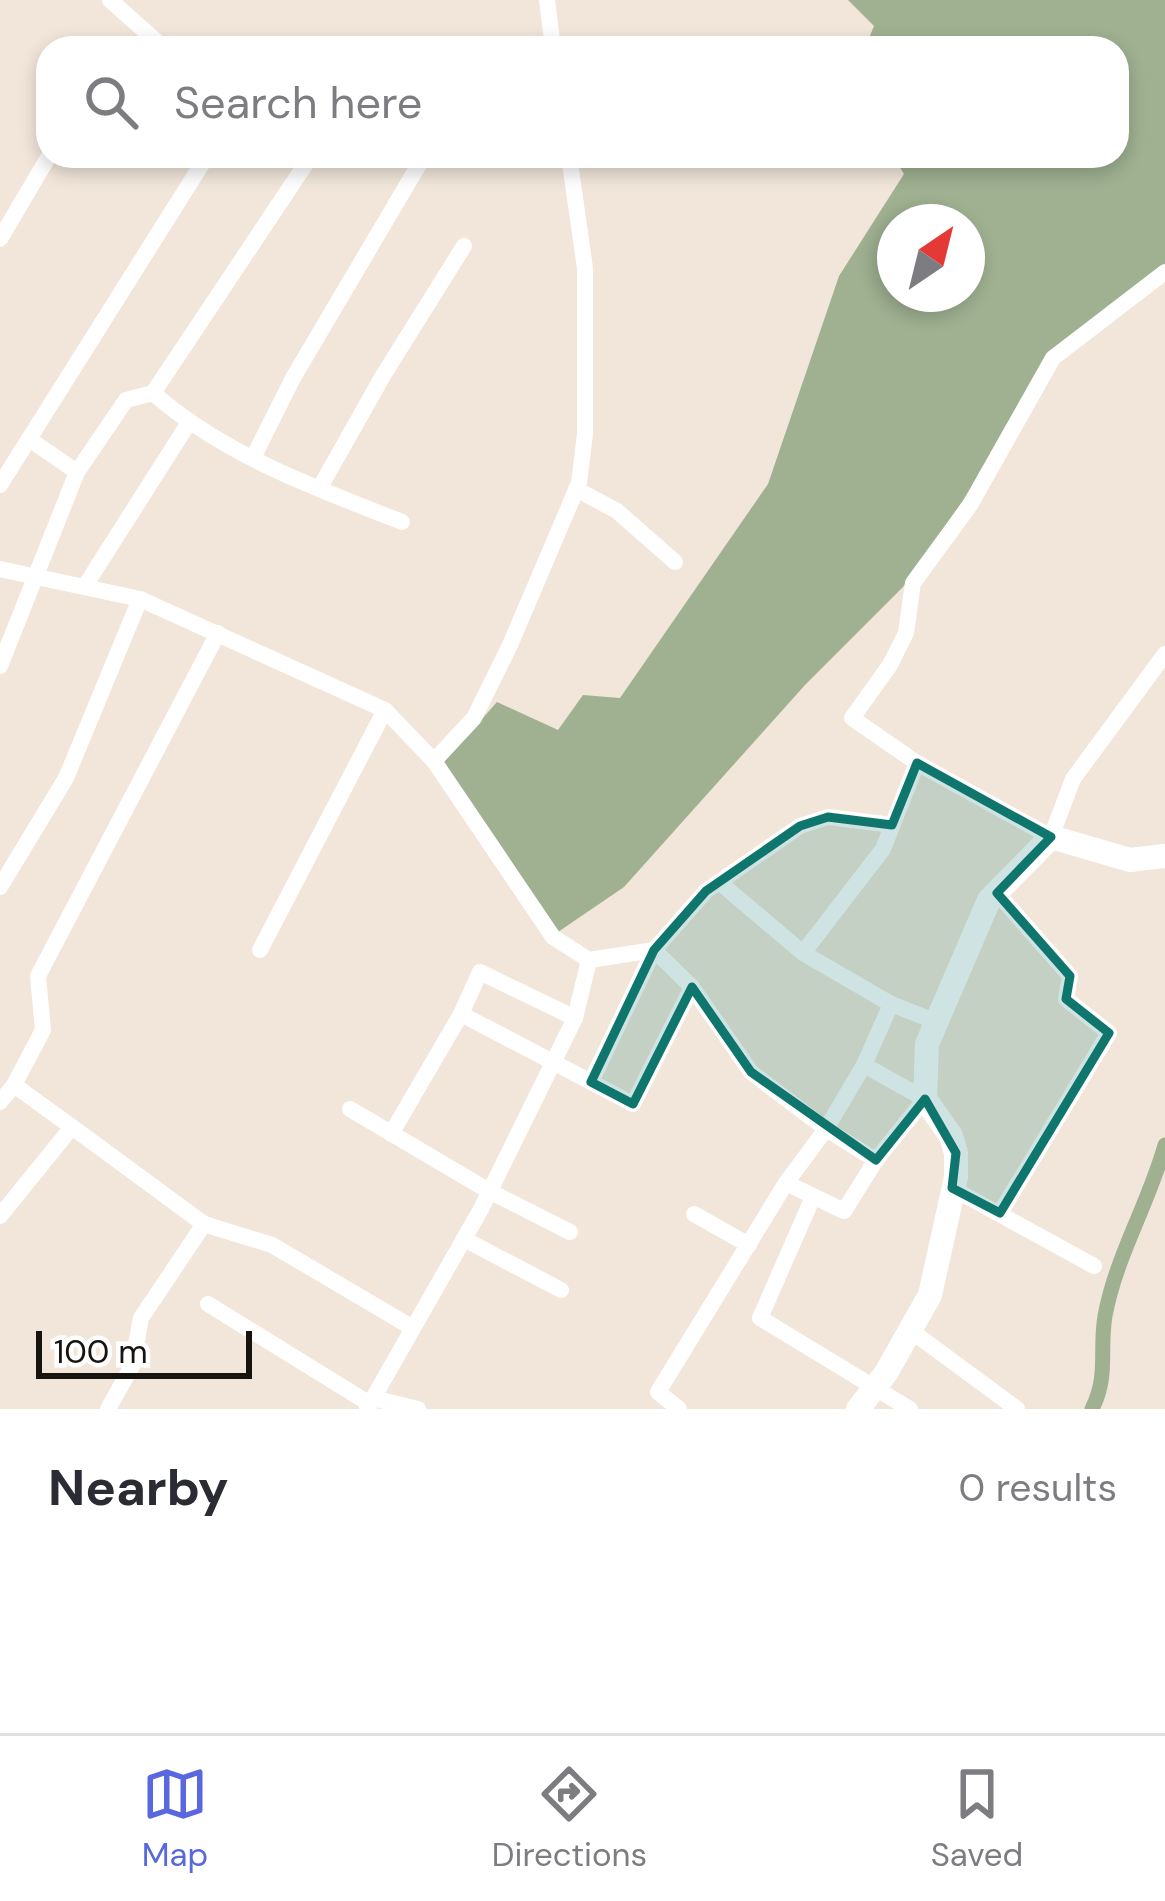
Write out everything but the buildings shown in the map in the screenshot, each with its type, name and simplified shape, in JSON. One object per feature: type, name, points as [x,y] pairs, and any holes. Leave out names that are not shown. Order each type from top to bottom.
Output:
[{"type":"main road","points":[[858,1409],[930,1295],[956,1153],[951,1136],[925,1099],[927,1044],[989,900],[1051,837],[1130,860],[1165,856]]},
{"type":"street","points":[[110,0],[150,36]]},
{"type":"street","points":[[547,0],[552,36]]},
{"type":"street","points":[[0,238],[43,168]]},
{"type":"street","points":[[0,485],[199,168]]},
{"type":"street","points":[[0,666],[77,472],[126,400],[153,393],[303,168]]},
{"type":"street","points":[[254,456],[293,378],[417,168]]},
{"type":"street","points":[[434,761],[474,718],[576,489],[585,434],[585,268],[571,168]]},
{"type":"street","points":[[319,489],[464,246]]},
{"type":"street","points":[[1165,272],[1053,358],[970,506],[913,584],[906,633],[890,665],[852,718],[917,763],[1051,837],[1073,779],[1165,654]]},
{"type":"street","points":[[153,393],[188,424],[242,454],[402,521]]},
{"type":"street","points":[[86,586],[188,424]]},
{"type":"street","points":[[29,439],[77,472]]},
{"type":"street","points":[[576,489],[632,522],[675,562]]},
{"type":"street","points":[[0,569],[140,599],[385,710],[434,761],[553,937],[590,961],[654,950]]},
{"type":"street","points":[[0,887],[66,778],[140,599]]},
{"type":"street","points":[[0,1102],[43,1030],[38,976],[218,633]]},
{"type":"street","points":[[260,950],[385,710]]},
{"type":"street","points":[[803,953],[883,849],[917,763]]},
{"type":"street","points":[[592,1082],[654,950],[690,906],[800,826],[828,817],[892,825]]},
{"type":"street","points":[[719,882],[803,953],[891,1004],[937,1022]]},
{"type":"street","points":[[997,893],[1070,976],[1066,999],[1109,1034],[1000,1213]]},
{"type":"street","points":[[654,950],[692,987],[751,1072],[876,1160]]},
{"type":"street","points":[[370,1404],[490,1191],[575,1018],[590,961]]},
{"type":"street","points":[[392,1134],[480,972],[575,1018]]},
{"type":"street","points":[[461,1014],[633,1104],[692,987]]},
{"type":"street","points":[[680,1409],[658,1392],[786,1183],[826,1129],[864,1065],[891,1004]]},
{"type":"street","points":[[786,1183],[844,1211],[876,1160],[925,1099],[864,1065]]},
{"type":"street","points":[[14,1085],[205,1225],[272,1245],[413,1328]]},
{"type":"street","points":[[350,1109],[570,1232]]},
{"type":"street","points":[[0,1216],[72,1127]]},
{"type":"street","points":[[952,1189],[1094,1266]]},
{"type":"street","points":[[813,1196],[760,1318],[910,1409]]},
{"type":"street","points":[[694,1214],[749,1245]]},
{"type":"street","points":[[108,1409],[132,1366],[141,1318],[205,1225]]},
{"type":"street","points":[[464,1239],[561,1290]]},
{"type":"street","points":[[208,1304],[370,1404],[418,1409]]},
{"type":"street","points":[[910,1330],[1017,1409]]},
{"type":"highlighted area","points":[[917,763],[1051,837],[997,893],[1070,976],[1066,999],[1109,1033],[1000,1213],[952,1188],[956,1153],[925,1099],[876,1160],[751,1072],[692,987],[633,1104],[591,1082],[654,950],[706,891],[800,826],[828,817],[892,825]]},
{"type":"shaded area","points":[[848,0],[1165,0],[1165,266],[1048,356],[1009,434],[903,587],[805,685],[624,887],[558,932],[442,764],[497,702],[558,730],[583,695],[620,698],[768,484],[839,276],[877,216],[877,312],[985,312],[985,204],[885,204],[904,174],[900,168],[1129,168],[1129,36],[870,36],[874,26]]},
{"type":"waterway","points":[[1092,1409],[1100,1385],[1110,1294],[1165,1145]]}]
